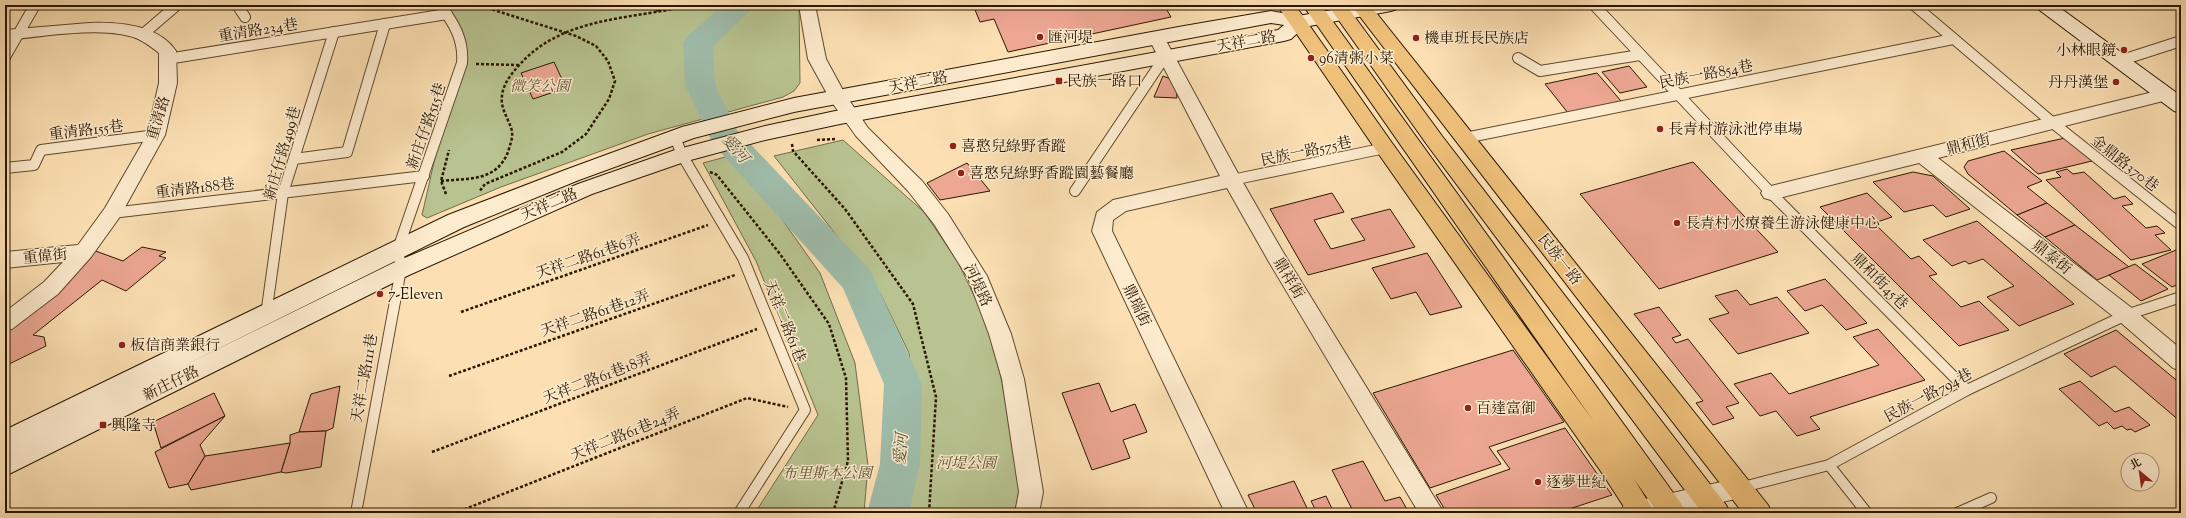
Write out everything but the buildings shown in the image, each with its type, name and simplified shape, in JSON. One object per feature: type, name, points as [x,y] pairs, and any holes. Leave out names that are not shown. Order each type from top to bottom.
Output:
[{"type":"main road","name":"民族一路","points":[[1340,9],[1465,138],[1759,513]]},
{"type":"main road","name":"民族一路","points":[[1340,9],[1435,141],[1711,505]]},
{"type":"main road","points":[[1340,9],[1670,509]]},
{"type":"main road","points":[[1292,14],[1385,148],[1611,465],[1638,512]]},
{"type":"street","name":"河堤路","points":[[807,5],[817,59],[848,115],[915,186],[941,219],[977,276],[1000,334],[1013,379],[1031,492],[1027,513]]},
{"type":"street","points":[[1292,14],[1391,5]]},
{"type":"street","points":[[2044,5],[2176,102]]},
{"type":"street","name":"天祥二路","points":[[400,259],[585,189],[755,114],[837,97],[1156,37],[1271,16],[1292,14],[1284,35],[1166,55],[764,132],[687,145]]},
{"type":"street","points":[[12,34],[101,28],[132,30],[152,40],[167,52],[167,59]]},
{"type":"street","name":"鼎祥街","points":[[1156,37],[1232,180],[1276,257],[1432,513]]},
{"type":"street","name":"重清路","points":[[5,323],[51,288],[84,252],[112,213],[156,135],[168,83],[167,59]]},
{"type":"street","name":"鼎和街","points":[[1771,193],[2053,123],[2176,102]]},
{"type":"street","name":"鼎泰街","points":[[1922,155],[2126,315],[2181,362]]},
{"type":"street","name":"鼎瑞街","points":[[1232,180],[1120,205],[1104,217],[1102,231],[1237,513]]},
{"type":"street","name":"重偉街","points":[[5,260],[84,252]]},
{"type":"street","name":"新庄仔路","points":[[5,442],[270,322],[400,259]]},
{"type":"street","name":"新庄仔路","points":[[5,465],[270,322]]},
{"type":"street","points":[[1638,512],[1711,505],[1739,488]]},
{"type":"lane","points":[[5,57],[12,34],[35,5]]},
{"type":"lane","points":[[142,35],[177,5]]},
{"type":"lane","points":[[237,5],[246,17]]},
{"type":"lane","name":"新庄仔路515巷","points":[[400,259],[424,176],[462,63],[464,50],[459,34],[440,5]]},
{"type":"lane","name":"鼎和街45巷","points":[[1594,5],[1771,193],[1967,390]]},
{"type":"lane","name":"金鼎路370巷","points":[[1914,5],[2053,123],[2181,225]]},
{"type":"lane","name":"重清路234巷","points":[[167,59],[447,14]]},
{"type":"lane","points":[[294,159],[347,152],[386,24]]},
{"type":"lane","name":"新庄仔路499巷","points":[[270,322],[282,193],[334,32]]},
{"type":"lane","name":"民族一路854巷","points":[[1465,138],[1953,39]]},
{"type":"lane","points":[[2119,61],[2181,41]]},
{"type":"lane","points":[[1074,191],[1127,116],[1166,55]]},
{"type":"lane","points":[[1518,58],[1540,71],[1640,55]]},
{"type":"lane","name":"重清路155巷","points":[[5,168],[34,165],[41,150],[156,135]]},
{"type":"lane","name":"天祥二路61巷","points":[[687,145],[721,220],[744,258],[805,410]]},
{"type":"lane","name":"民族一路575巷","points":[[1232,180],[1385,148]]},
{"type":"lane","name":"重清路188巷","points":[[112,213],[424,176]]},
{"type":"lane","name":"天祥二路111巷","points":[[356,513],[400,259]]},
{"type":"lane","name":"民族一路794巷","points":[[1739,488],[1829,466],[1967,390],[2126,315],[2181,297]]},
{"type":"lane","points":[[739,513],[805,410]]},
{"type":"lane","points":[[1829,466],[1867,513]]},
{"type":"lane","points":[[1957,513],[1991,498]]},
{"type":"path","points":[[478,5],[576,36],[596,46],[608,61],[615,81],[609,99],[586,134],[562,152],[485,184],[478,193]]},
{"type":"path","points":[[654,12],[667,5]]},
{"type":"path","points":[[442,181],[465,179],[491,173],[501,166],[511,143],[512,134],[502,106],[502,91],[514,71],[545,43],[564,32],[589,24],[638,17],[654,12],[677,9],[691,5]]},
{"type":"path","points":[[476,64],[520,65]]},
{"type":"path","points":[[792,144],[793,151],[845,209],[913,304],[936,397],[929,513]]},
{"type":"path","points":[[687,145],[700,168],[717,175],[780,254],[828,324],[846,378],[848,461],[833,513]]},
{"type":"path","name":"天祥二路61巷6弄","points":[[461,312],[721,220]]},
{"type":"path","name":"天祥二路61巷12弄","points":[[449,376],[748,270]]},
{"type":"path","name":"天祥二路61巷18弄","points":[[432,452],[770,324]]},
{"type":"path","name":"天祥二路61巷24弄","points":[[455,513],[747,398],[805,410]]},
{"type":"green space","name":"微笑公園","points":[[440,5],[799,5],[800,83],[794,91],[783,97],[648,134],[501,187],[427,218],[422,215],[445,114],[464,50]]},
{"type":"green space","name":"河堤公園","points":[[843,140],[924,212],[958,262],[987,323],[1008,405],[1020,485],[1015,513],[904,513],[916,468],[915,419],[909,353],[880,293],[774,156]]},
{"type":"green space","name":"布里斯本公園","points":[[740,153],[740,160],[820,273],[855,363],[868,465],[864,513],[755,513],[818,415],[756,261],[703,163]]},
{"type":"waterway","name":"愛河","points":[[740,5],[698,43],[700,85],[724,136],[857,280],[903,384],[900,464],[888,513]]},
{"type":"place","name":"匯河堤","points":[[1040,37]]},
{"type":"place","name":"機車班長民族店","points":[[1416,38]]},
{"type":"place","name":"小林眼鏡","points":[[2124,50]]},
{"type":"place","name":"96清粥小菜","points":[[1311,58]]},
{"type":"place","name":"民族一路口","points":[[1059,81]]},
{"type":"place","name":"丹丹漢堡","points":[[2116,82]]},
{"type":"place","name":"長青村游泳池停車場","points":[[1660,129]]},
{"type":"place","name":"喜憨兒綠野香蹤","points":[[953,146]]},
{"type":"place","name":"喜憨兒綠野香蹤園藝餐廳","points":[[961,173]]},
{"type":"place","name":"長青村水療養生游泳健康中心","points":[[1677,223]]},
{"type":"place","name":"7-Eleven","points":[[380,294]]},
{"type":"place","name":"板信商業銀行","points":[[122,345]]},
{"type":"place","name":"百達富御","points":[[1468,408]]},
{"type":"place","name":"興隆寺","points":[[103,425]]},
{"type":"place","name":"逐夢世紀","points":[[1538,482]]}]
